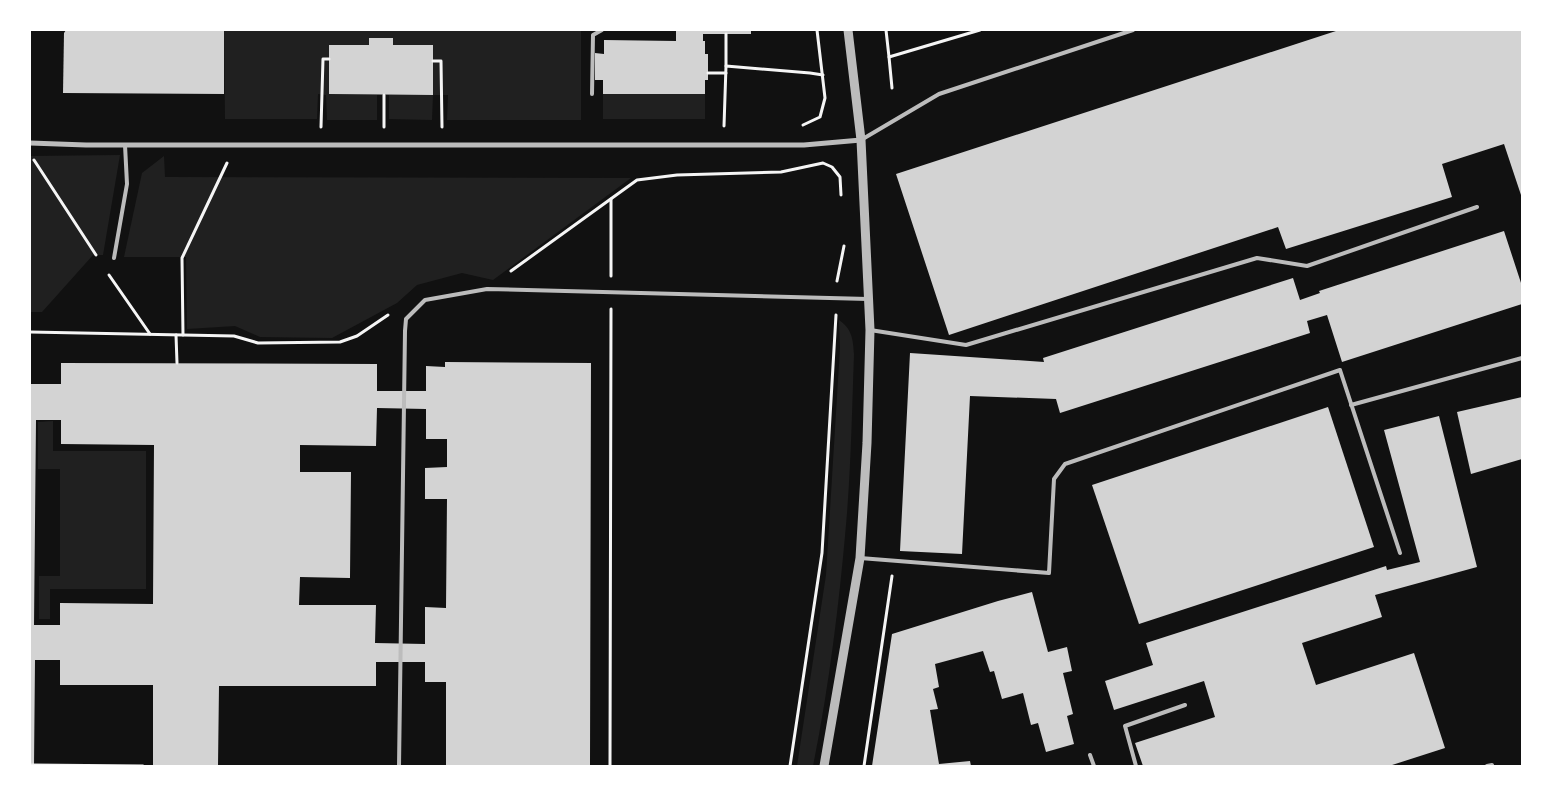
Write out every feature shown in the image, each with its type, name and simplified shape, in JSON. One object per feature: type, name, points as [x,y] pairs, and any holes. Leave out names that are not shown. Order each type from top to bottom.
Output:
[{"type":"street","points":[[824,766],[860,558],[868,443],[870,330],[861,140],[848,30]]},
{"type":"street","points":[[30,143],[236,146],[804,145],[861,140]]},
{"type":"lane","points":[[592,94],[593,35],[602,30]]},
{"type":"lane","points":[[861,140],[939,94],[1133,30]]},
{"type":"lane","points":[[114,258],[127,184],[125,145]]},
{"type":"lane","points":[[870,330],[966,345],[1257,258],[1306,266],[1477,207]]},
{"type":"lane","points":[[399,766],[406,319],[425,300],[487,289],[868,299]]},
{"type":"lane","points":[[1351,405],[1522,358]]},
{"type":"lane","points":[[860,558],[1049,572],[1054,479],[1065,464],[1340,370],[1400,554]]},
{"type":"lane","points":[[1136,766],[1125,726],[1185,705]]},
{"type":"lane","points":[[1090,755],[1094,766]]},
{"type":"lane","points":[[1487,766],[1492,766]]},
{"type":"path","points":[[726,66],[823,75],[816,30]]},
{"type":"path","points":[[886,30],[892,88]]},
{"type":"path","points":[[889,57],[980,30]]},
{"type":"path","points":[[724,126],[726,34]]},
{"type":"path","points":[[321,127],[323,59],[329,59]]},
{"type":"path","points":[[433,61],[441,61],[442,127]]},
{"type":"path","points":[[708,73],[726,73]]},
{"type":"path","points":[[384,95],[384,127]]},
{"type":"path","points":[[183,335],[182,258],[236,146]]},
{"type":"path","points":[[32,156],[97,256]]},
{"type":"path","points":[[510,272],[637,180],[677,175],[781,172],[823,163],[832,167],[840,177],[842,195]]},
{"type":"path","points":[[610,766],[611,199]]},
{"type":"path","points":[[790,766],[822,553],[837,281],[846,237]]},
{"type":"path","points":[[108,272],[150,334]]},
{"type":"path","points":[[30,332],[234,336],[258,343],[340,342],[357,336],[391,314]]},
{"type":"path","points":[[176,335],[177,363]]},
{"type":"path","points":[[864,766],[894,560]]},
{"type":"path","points":[[30,765],[143,766]]},
{"type":"shaded area","points":[[224,30],[581,30],[581,120],[447,120],[448,95],[433,95],[433,45],[393,45],[393,38],[370,38],[369,45],[329,45],[329,94],[377,95],[377,120],[327,120],[326,95],[318,94],[317,119],[225,119]]},
{"type":"shaded area","points":[[603,94],[705,94],[705,119],[603,119]]},
{"type":"shaded area","points":[[389,95],[433,95],[432,120],[389,119]]},
{"type":"shaded area","points":[[120,155],[103,255],[93,255],[42,312],[30,312],[30,156]]},
{"type":"shaded area","points":[[164,156],[165,177],[631,178],[493,280],[462,273],[417,285],[397,303],[332,338],[260,337],[235,326],[187,329],[186,257],[124,257],[142,173]]},
{"type":"shaded area","points":[[839,320],[847,327],[851,335],[854,354],[849,482],[843,555],[829,676],[813,766],[797,766],[826,575],[840,348]]},
{"type":"shaded area","points":[[53,421],[53,451],[146,451],[146,589],[50,589],[50,619],[39,619],[39,576],[60,576],[60,469],[38,469],[38,422]]},
{"type":"building","points":[[66,30],[224,30],[224,94],[63,93],[64,33]]},
{"type":"building","points":[[676,30],[751,30],[751,34],[703,34],[705,54],[708,54],[708,80],[705,80],[705,94],[603,94],[603,80],[595,80],[595,53],[604,54],[604,40],[676,41]]},
{"type":"building","points":[[1339,30],[1522,30],[1522,198],[1504,144],[1442,164],[1452,197],[1286,249],[1278,227],[949,335],[896,174]]},
{"type":"building","points":[[369,38],[393,38],[393,45],[433,45],[433,95],[329,94],[329,45],[369,45]]},
{"type":"building","points":[[1504,231],[1522,286],[1522,304],[1342,362],[1327,315],[1307,321],[1310,333],[1060,413],[1056,399],[970,396],[962,554],[900,551],[910,353],[1044,362],[1043,358],[1293,278],[1300,300],[1320,293],[1319,291]]},
{"type":"building","points":[[445,362],[591,363],[590,766],[446,766],[446,682],[425,682],[425,662],[376,662],[376,686],[219,686],[218,766],[153,766],[153,685],[60,685],[60,660],[35,660],[34,766],[30,766],[30,384],[61,384],[61,363],[377,364],[377,391],[426,391],[426,366],[445,367]],"holes":[[[377,408],[426,409],[426,439],[447,439],[447,467],[425,468],[425,499],[447,499],[446,608],[425,607],[425,644],[375,643],[376,605],[299,605],[300,577],[350,578],[351,472],[300,472],[300,445],[376,446]],[[36,420],[61,420],[61,444],[154,445],[153,604],[60,603],[60,625],[34,625]]]},
{"type":"building","points":[[1522,397],[1522,459],[1471,474],[1457,412]]},
{"type":"building","points":[[1328,407],[1374,547],[1139,624],[1092,485]]},
{"type":"building","points":[[1439,416],[1477,567],[1375,595],[1382,617],[1302,643],[1316,685],[1414,653],[1445,748],[1389,766],[1143,766],[1135,743],[1215,717],[1204,681],[1114,710],[1105,681],[1153,665],[1146,643],[1386,566],[1387,570],[1420,562],[1384,430]]},
{"type":"building","points":[[1032,592],[1048,652],[1067,647],[1072,671],[1063,673],[1073,714],[1067,716],[1074,744],[1046,752],[1038,723],[1031,725],[1023,693],[1002,699],[994,671],[990,672],[983,651],[935,664],[939,687],[933,689],[938,709],[930,710],[939,764],[970,761],[971,766],[872,766],[892,634]]}]
